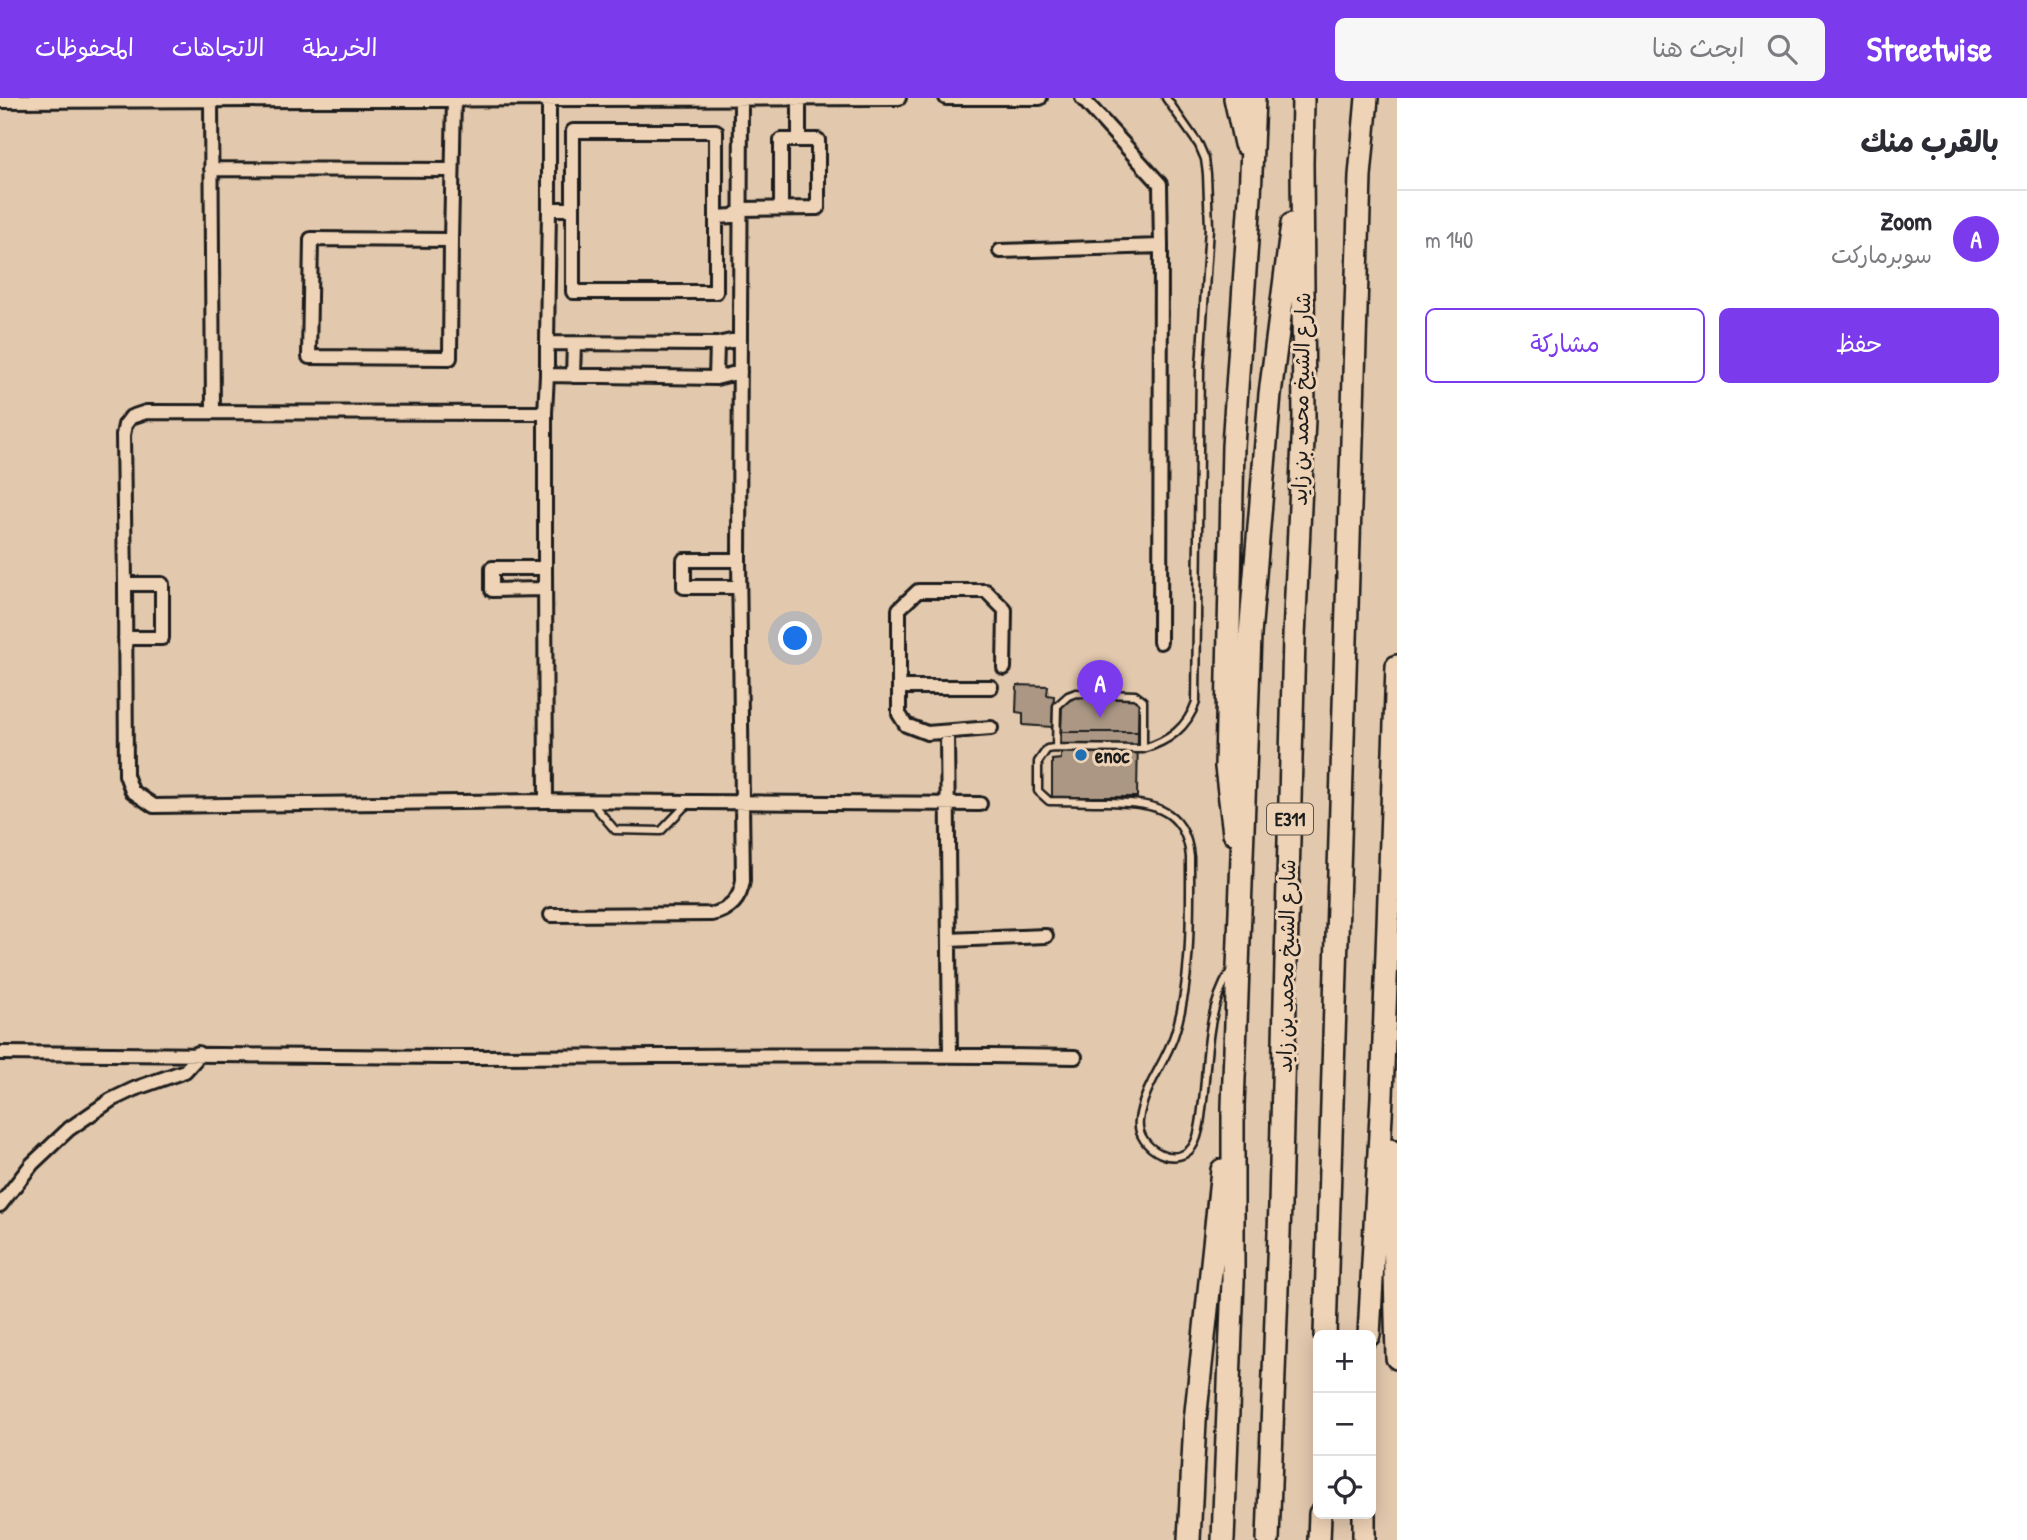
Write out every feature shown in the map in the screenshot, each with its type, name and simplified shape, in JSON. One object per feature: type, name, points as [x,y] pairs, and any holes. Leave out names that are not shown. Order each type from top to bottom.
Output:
[{"type":"highway","points":[[1235,98],[1252,171]]},
{"type":"highway","points":[[1242,864],[1231,817],[1226,767],[1233,446],[1252,171],[1254,98]]},
{"type":"highway","name":"شارع الشيخ محمد بن زايد","points":[[1268,1540],[1280,1205],[1294,637],[1304,419],[1301,163],[1303,98]]},
{"type":"highway","name":"E311","points":[[1325,1330],[1360,190],[1367,98]]},
{"type":"highway","points":[[1223,1540],[1233,1280],[1233,1106],[1250,635],[1279,317],[1301,163]]},
{"type":"highway","points":[[1369,1330],[1382,1097],[1397,666]]},
{"type":"highway","points":[[1382,1097],[1393,1188],[1397,1358]]},
{"type":"highway","points":[[1189,1540],[1195,1422],[1214,1237],[1233,1106]]},
{"type":"highway","points":[[1319,1540],[1320,1519]]},
{"type":"highway","points":[[1364,1519],[1364,1540]]},
{"type":"street","points":[[0,101],[899,98]]},
{"type":"street","points":[[946,98],[1041,98]]},
{"type":"street","points":[[1082,98],[1160,184],[1160,642]]},
{"type":"street","points":[[451,240],[310,239],[309,357],[450,358],[454,99]]},
{"type":"street","points":[[547,801],[545,413],[550,99]]},
{"type":"street","points":[[551,915],[712,914],[727,909],[738,897],[743,881],[739,587],[741,99]]},
{"type":"street","points":[[799,99],[799,140]]},
{"type":"street","points":[[211,100],[213,411]]},
{"type":"street","points":[[573,131],[716,131],[716,292],[573,292],[573,209],[573,131]]},
{"type":"street","points":[[716,217],[733,216],[742,209],[818,208],[818,140],[781,140],[781,208]]},
{"type":"street","points":[[211,169],[452,170]]},
{"type":"street","points":[[549,209],[573,209]]},
{"type":"street","points":[[1000,251],[1161,246]]},
{"type":"street","points":[[547,343],[717,344],[740,339]]},
{"type":"street","points":[[573,376],[574,344]]},
{"type":"street","points":[[716,378],[717,344]]},
{"type":"street","points":[[547,375],[716,378],[740,372]]},
{"type":"street","points":[[545,413],[213,411],[146,412],[131,417],[125,425],[123,435],[126,775],[132,791],[154,806],[547,801],[980,804]]},
{"type":"street","points":[[739,560],[684,560],[684,587],[739,587]]},
{"type":"street","points":[[545,568],[492,568],[492,590],[545,589]]},
{"type":"street","points":[[125,584],[162,584],[162,638],[125,638]]},
{"type":"street","points":[[991,728],[927,733],[906,725],[899,714],[899,609],[918,591],[986,591],[1005,610],[1004,668]]},
{"type":"street","points":[[899,687],[991,687]]},
{"type":"street","points":[[947,732],[950,1055]]},
{"type":"street","points":[[949,940],[1046,936]]},
{"type":"street","points":[[0,1053],[198,1053],[341,1057],[1075,1057]]},
{"type":"street","points":[[0,1205],[32,1164],[69,1129],[111,1100],[185,1071],[198,1053]]},
{"type":"lane","points":[[1166,98],[1199,145],[1207,174],[1209,228],[1200,366],[1197,692],[1193,710],[1184,726],[1169,738],[1143,748],[1047,749],[1038,762],[1038,791],[1049,801],[1150,805],[1173,818],[1184,832],[1189,848],[1185,993],[1174,1037],[1150,1083],[1139,1117],[1139,1132],[1143,1141],[1153,1151],[1166,1156],[1179,1156],[1188,1152],[1194,1144],[1202,1114],[1210,1021],[1221,989],[1239,960]]},
{"type":"lane","points":[[1056,748],[1056,706],[1076,693],[1139,697],[1143,701],[1143,748]]},
{"type":"lane","points":[[590,801],[615,830],[626,831],[661,831],[688,802]]},
{"type":"building","points":[[1017,685],[1048,686],[1047,695],[1054,696],[1052,727],[1023,725],[1023,713],[1016,712]]},
{"type":"building","points":[[1073,696],[1139,699],[1138,732],[1061,732],[1062,703]]},
{"type":"building","points":[[1061,732],[1138,732],[1137,797],[1052,797],[1052,760],[1061,759]]},
{"type":"place","name":"Zoom","points":[[1100,718]]},
{"type":"place","name":"enoc","points":[[1081,755]]}]
